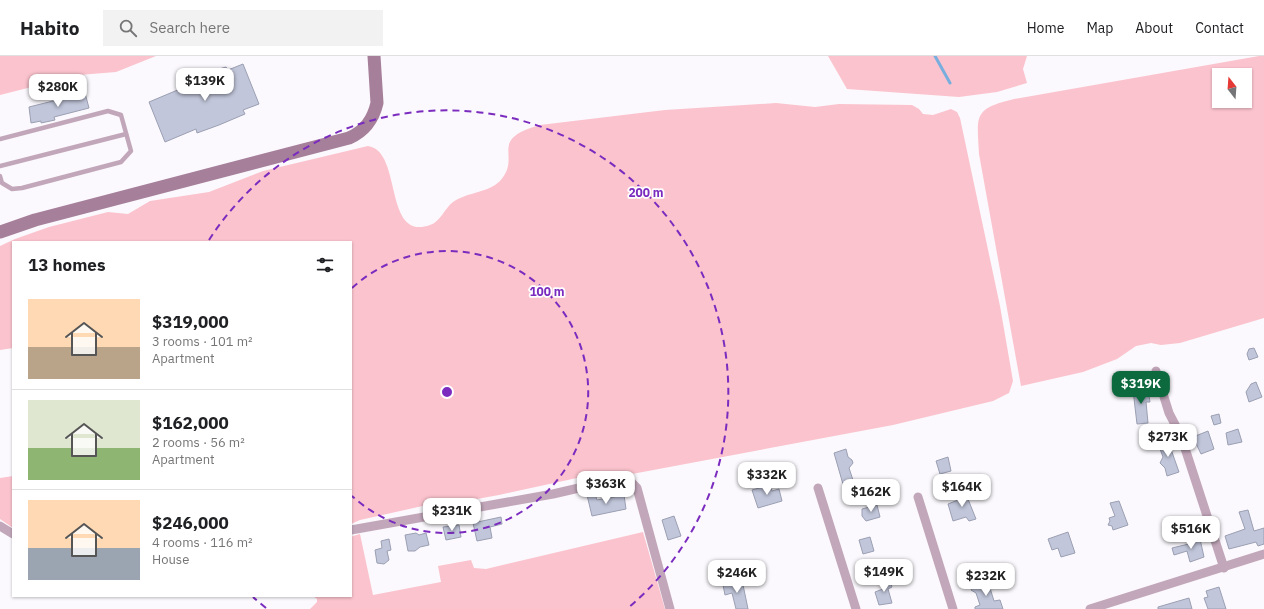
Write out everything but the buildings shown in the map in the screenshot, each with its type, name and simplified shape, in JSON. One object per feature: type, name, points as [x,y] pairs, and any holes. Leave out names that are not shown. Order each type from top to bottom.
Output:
[{"type":"street","points":[[0,232],[35,220],[349,138],[364,128],[371,120],[376,109],[377,103],[374,56]]},
{"type":"street","points":[[1156,371],[1169,413],[1181,436],[1224,568]]},
{"type":"street","points":[[352,530],[538,497],[622,478],[631,482],[637,488],[670,609]]},
{"type":"street","points":[[818,488],[856,609]]},
{"type":"street","points":[[918,497],[953,609]]},
{"type":"street","points":[[0,526],[12,533]]},
{"type":"street","points":[[1090,609],[1224,568],[1264,554]]},
{"type":"lane","points":[[0,139],[108,111],[120,115],[130,150],[121,162],[17,188],[12,189],[2,183],[0,176]]},
{"type":"lane","points":[[0,166],[126,134]]},
{"type":"shaded area","points":[[0,56],[156,56],[116,72],[79,75],[0,95]]},
{"type":"shaded area","points":[[828,56],[1027,56],[1023,69],[1027,83],[997,92],[959,97],[847,89]]},
{"type":"shaded area","points":[[1264,56],[1264,318],[1180,343],[1161,345],[1151,343],[1136,346],[1117,359],[1083,372],[1021,386],[979,154],[978,122],[980,116],[991,106],[1014,99]]},
{"type":"shaded area","points":[[776,103],[815,107],[839,104],[912,105],[919,109],[923,114],[933,115],[951,109],[957,112],[960,118],[1000,306],[1013,381],[1009,393],[993,401],[893,425],[632,474],[609,471],[499,495],[438,506],[427,505],[360,520],[352,524],[352,241],[12,241],[12,348],[0,350],[0,246],[15,239],[49,227],[108,212],[128,214],[150,201],[209,192],[263,171],[368,146],[379,152],[386,163],[394,194],[405,221],[415,227],[430,225],[440,218],[453,202],[465,196],[490,188],[500,181],[506,172],[510,143],[514,137],[524,131],[540,125],[665,110]]},
{"type":"shaded area","points":[[12,476],[12,527],[0,519],[0,478]]},
{"type":"shaded area","points":[[643,532],[665,609],[310,609],[317,602],[317,599],[314,597],[352,597],[352,536],[360,534],[373,595],[441,582],[438,566],[471,560],[474,568],[486,569]]},
{"type":"waterway","points":[[935,56],[950,83]]}]
